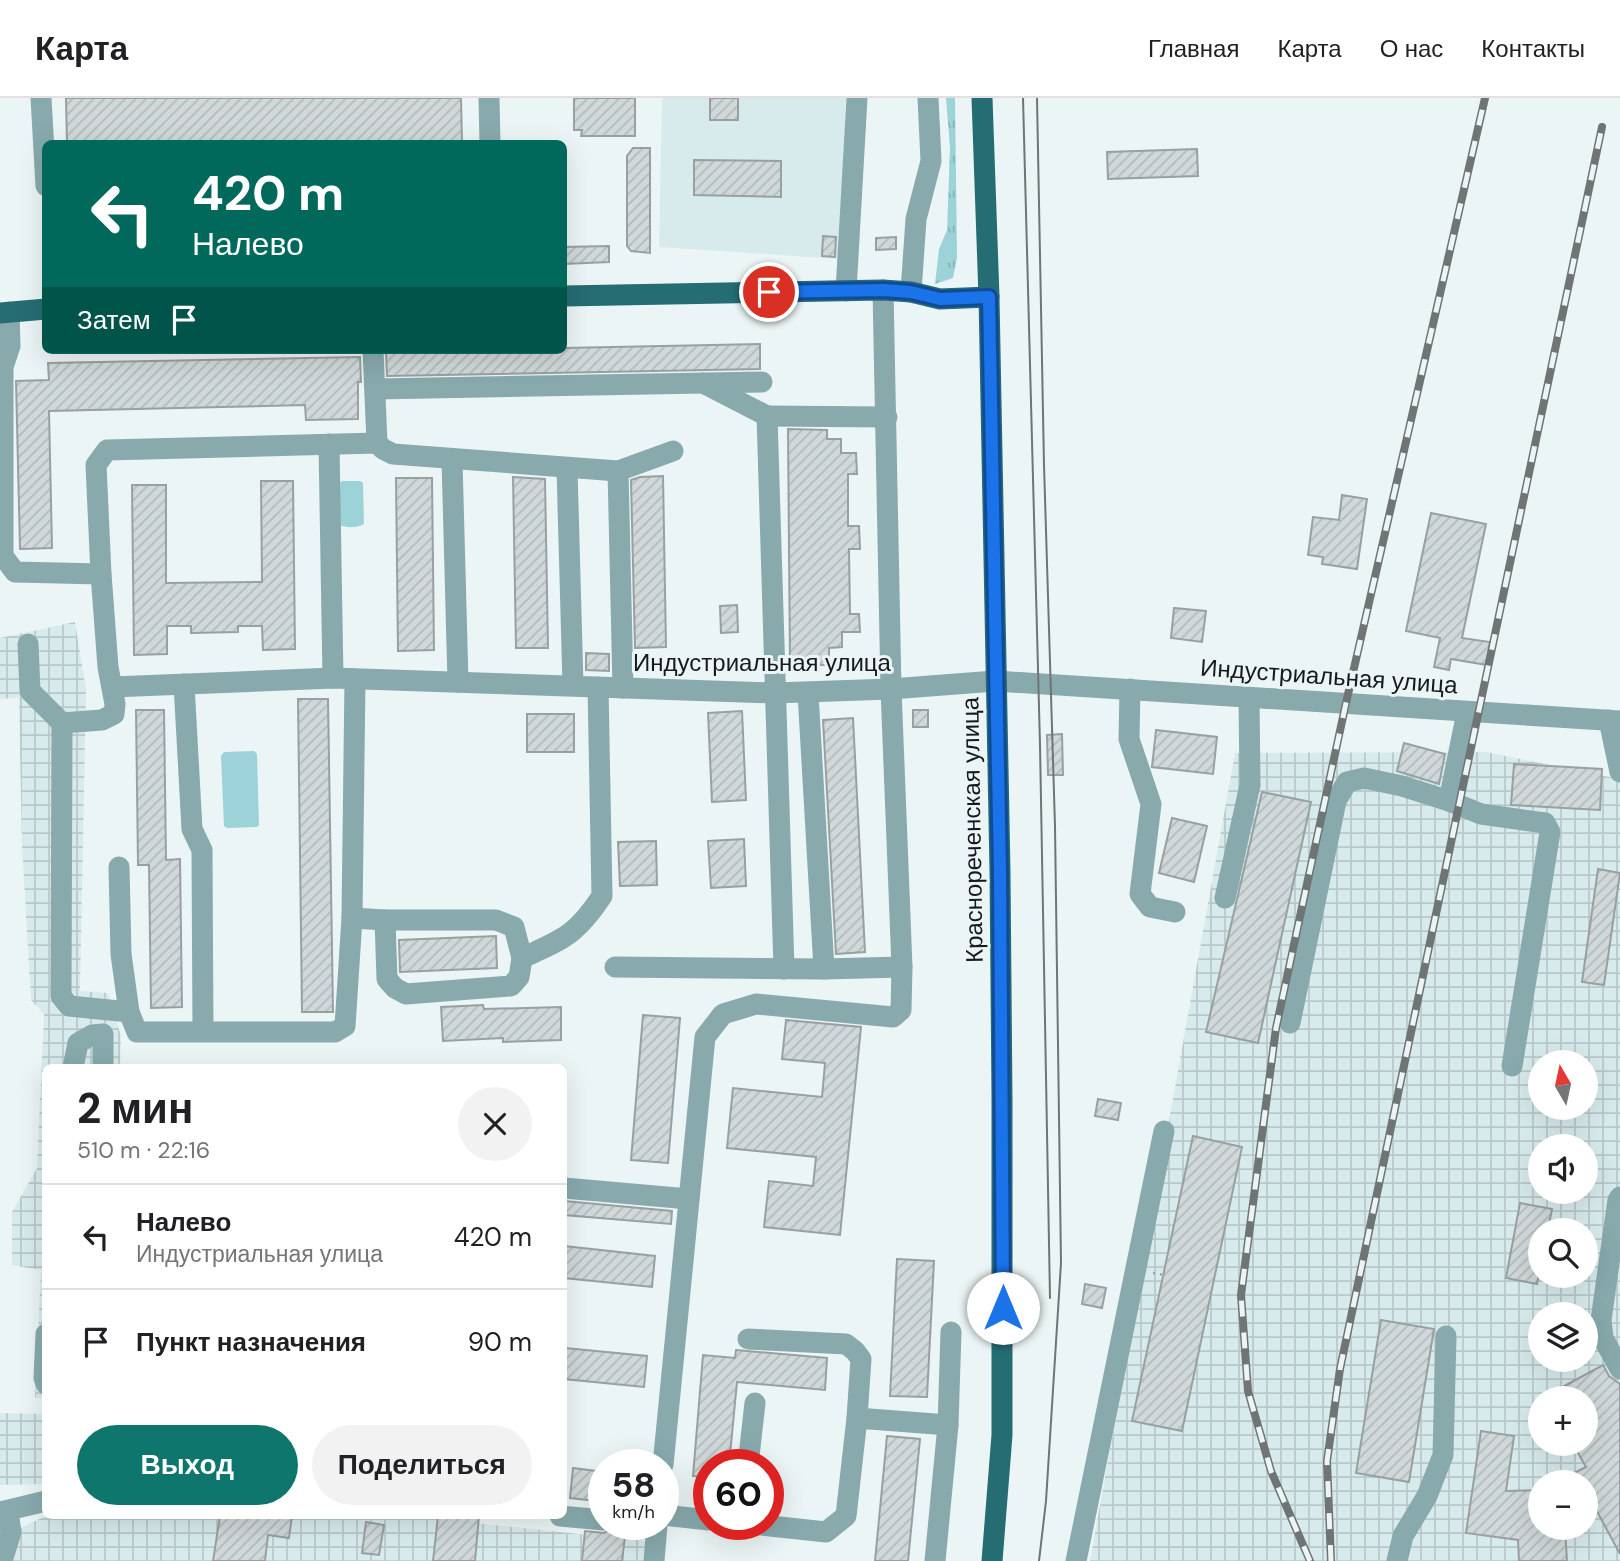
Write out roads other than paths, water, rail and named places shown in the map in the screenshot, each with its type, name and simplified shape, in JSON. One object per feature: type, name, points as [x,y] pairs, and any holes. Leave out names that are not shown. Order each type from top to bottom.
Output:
[{"type":"main road","name":"Краснореченская улица","points":[[982,98],[989,297],[1000,872],[1003,1308],[1002,1435],[992,1561]]},
{"type":"main road","points":[[567,296],[883,290],[911,292],[940,299],[989,297]]},
{"type":"main road","points":[[5,313],[42,309]]},
{"type":"street","points":[[41,98],[43,140]]},
{"type":"street","points":[[489,98],[490,140]]},
{"type":"street","points":[[846,291],[857,98]]},
{"type":"street","points":[[911,292],[916,219],[931,161],[928,98]]},
{"type":"street","points":[[665,1449],[705,1037],[723,1014],[756,1004],[893,1017],[901,1010],[883,290]]},
{"type":"street","points":[[5,313],[10,346],[3,367],[3,556],[15,572],[101,574]]},
{"type":"street","points":[[373,354],[377,443],[393,454],[618,471],[673,451]]},
{"type":"street","points":[[376,389],[762,382]]},
{"type":"street","points":[[703,383],[767,416],[887,417]]},
{"type":"street","points":[[767,416],[784,969]]},
{"type":"street","points":[[62,723],[102,720],[114,714],[101,574],[96,465],[107,450],[377,443]]},
{"type":"street","points":[[119,867],[121,954],[129,1012],[137,1032],[335,1032],[345,1026],[352,918],[344,678],[329,444]]},
{"type":"street","points":[[452,460],[457,682]]},
{"type":"street","points":[[567,469],[573,685]]},
{"type":"street","points":[[618,471],[623,688]]},
{"type":"street","points":[[28,644],[30,691],[62,723],[61,996],[69,1006],[129,1012]]},
{"type":"street","name":"Индустриальная улица","points":[[112,687],[344,678],[808,693],[995,681],[1614,721]]},
{"type":"street","points":[[184,684],[192,829],[202,850],[203,1031]]},
{"type":"street","points":[[522,958],[565,938],[585,920],[602,895],[598,687]]},
{"type":"street","points":[[1130,689],[1129,739],[1151,804],[1140,894],[1150,907],[1175,912]]},
{"type":"street","points":[[808,693],[824,969]]},
{"type":"street","points":[[1225,898],[1250,785],[1250,698]]},
{"type":"street","points":[[1450,801],[1467,712]]},
{"type":"street","points":[[1614,721],[1620,772]]},
{"type":"street","points":[[1290,1023],[1336,801],[1347,782],[1363,778],[1402,786],[1481,814],[1545,823],[1550,832],[1513,1066]]},
{"type":"street","points":[[352,918],[506,922],[514,927],[522,958],[519,977],[511,986],[406,994],[395,988],[387,979],[385,920]]},
{"type":"street","points":[[615,967],[902,967]]},
{"type":"street","points":[[75,1064],[78,1043],[92,1035],[103,1034],[103,1064]]},
{"type":"street","points":[[1076,1561],[1164,1131]]},
{"type":"street","points":[[567,1188],[689,1199]]},
{"type":"street","points":[[1620,1198],[1601,1320],[1603,1338],[1620,1369]]},
{"type":"street","points":[[935,1561],[948,1425],[951,1332]]},
{"type":"street","points":[[1397,1561],[1403,1536],[1427,1496],[1443,1455],[1446,1336]]},
{"type":"street","points":[[748,1339],[846,1344],[861,1359],[858,1418],[846,1516],[826,1532],[784,1527]]},
{"type":"street","points":[[750,1449],[755,1403]]},
{"type":"street","points":[[858,1418],[948,1425]]},
{"type":"street","points":[[2,1561],[12,1532],[4,1512],[42,1502]]},
{"type":"street","points":[[567,1517],[588,1519]]},
{"type":"street","points":[[654,1561],[656,1540]]},
{"type":"tram line","points":[[1023,98],[1040,745],[1050,1298]]},
{"type":"tram line","points":[[1037,98],[1055,826],[1061,1263],[1046,1501],[1039,1561]]},
{"type":"railway","points":[[1310,1561],[1271,1471],[1248,1391],[1241,1295],[1276,1028],[1346,703],[1485,98]]},
{"type":"railway","points":[[1331,1561],[1327,1461],[1340,1369],[1602,127]]}]
